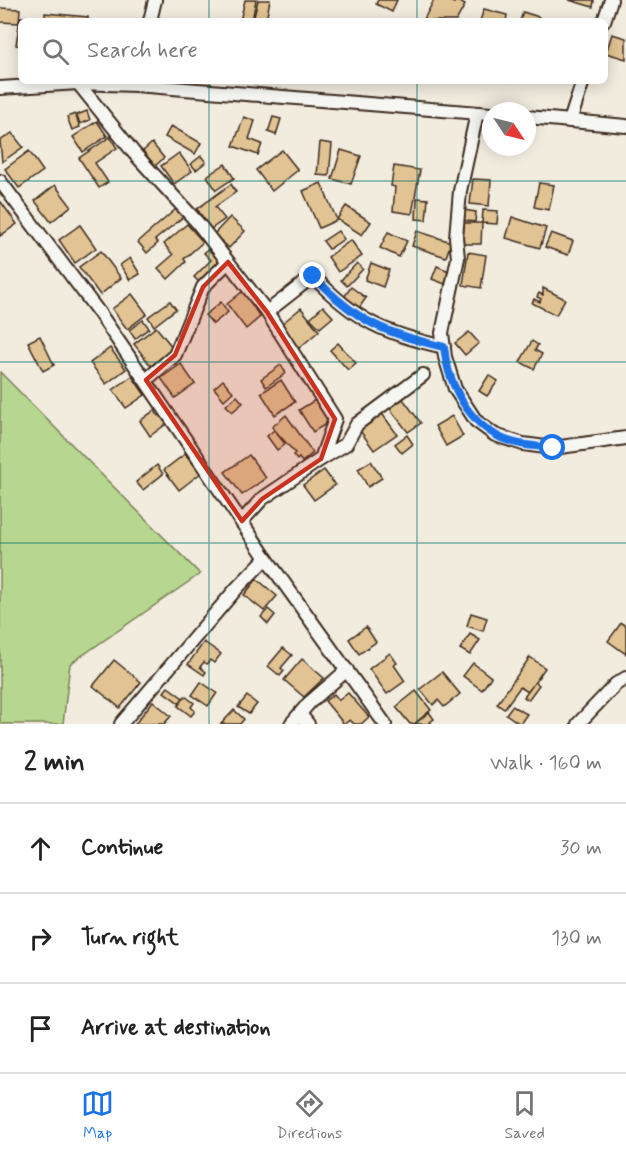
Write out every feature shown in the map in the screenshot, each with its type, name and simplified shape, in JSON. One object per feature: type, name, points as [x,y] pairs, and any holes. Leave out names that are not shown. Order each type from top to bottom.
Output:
[{"type":"street","points":[[151,18],[155,0]]},
{"type":"street","points":[[605,18],[611,0]]},
{"type":"street","points":[[0,88],[62,84]]},
{"type":"street","points":[[79,84],[134,153],[197,222],[267,312],[335,419],[321,459]]},
{"type":"street","points":[[147,84],[482,113]]},
{"type":"street","points":[[570,121],[582,84]]},
{"type":"street","points":[[477,113],[460,191],[456,237],[458,258],[442,333],[455,388],[476,421],[495,435],[523,444],[553,448],[626,438]]},
{"type":"street","points":[[536,118],[626,126]]},
{"type":"street","points":[[0,181],[100,314],[266,558],[385,724]]},
{"type":"street","points":[[146,380],[175,355],[203,287],[228,262]]},
{"type":"street","points":[[267,312],[313,276],[340,305],[357,317],[406,338],[444,347]]},
{"type":"street","points":[[242,521],[262,499],[346,444],[357,424],[423,375]]},
{"type":"street","points":[[121,724],[237,588],[266,558]]},
{"type":"street","points":[[291,724],[347,670]]},
{"type":"street","points":[[578,724],[616,684],[626,678]]},
{"type":"street","points":[[300,714],[308,724]]},
{"type":"highlighted area","points":[[228,262],[267,312],[335,419],[321,459],[262,499],[242,521],[146,380],[175,355],[203,287]]},
{"type":"green space","points":[[0,372],[200,574],[70,664],[63,724],[0,724]]},
{"type":"building","points":[[245,0],[256,0],[253,18],[241,18]]},
{"type":"building","points":[[258,0],[270,0],[267,18],[254,18]]},
{"type":"building","points":[[378,0],[397,0],[392,12],[376,4]]},
{"type":"building","points":[[434,0],[447,0],[454,3],[456,0],[465,5],[458,18],[425,18]]},
{"type":"building","points":[[569,0],[594,0],[593,7]]},
{"type":"building","points":[[0,8],[20,9],[18,23],[0,22]]},
{"type":"building","points":[[484,9],[507,15],[506,18],[481,18]]},
{"type":"building","points":[[523,12],[539,17],[538,18],[521,18]]},
{"type":"building","points":[[45,13],[88,17],[88,18],[45,18]]},
{"type":"building","points":[[612,34],[626,38],[626,59],[608,54]]},
{"type":"building","points":[[87,111],[90,120],[80,124],[77,115]]},
{"type":"building","points":[[75,114],[80,127],[72,130],[67,117]]},
{"type":"building","points":[[244,117],[255,121],[249,139],[262,144],[258,155],[233,146]]},
{"type":"building","points":[[273,117],[281,119],[276,135],[268,132]]},
{"type":"building","points":[[97,121],[107,136],[83,152],[73,137]]},
{"type":"building","points":[[171,126],[201,143],[195,154],[165,137]]},
{"type":"building","points":[[12,133],[23,147],[2,162],[0,141]]},
{"type":"building","points":[[110,137],[117,148],[95,163],[108,182],[99,188],[79,158]]},
{"type":"building","points":[[320,142],[332,144],[329,176],[317,175]]},
{"type":"building","points":[[152,143],[164,158],[155,166],[143,151]]},
{"type":"building","points":[[282,150],[298,170],[272,191],[256,170]]},
{"type":"building","points":[[341,150],[361,156],[351,184],[332,179]]},
{"type":"building","points":[[29,151],[43,171],[19,188],[5,169]]},
{"type":"building","points":[[179,153],[192,171],[174,184],[161,166]]},
{"type":"building","points":[[201,156],[206,162],[196,170],[191,164]]},
{"type":"building","points":[[225,164],[234,178],[216,190],[207,176]]},
{"type":"building","points":[[394,166],[420,170],[412,214],[393,211],[395,187],[391,186]]},
{"type":"building","points":[[473,179],[491,180],[489,206],[470,204]]},
{"type":"building","points":[[321,183],[337,220],[319,228],[303,191]]},
{"type":"building","points":[[539,183],[554,185],[549,210],[534,207]]},
{"type":"building","points":[[231,184],[236,192],[215,207],[225,219],[211,229],[197,209]]},
{"type":"building","points":[[55,185],[71,206],[51,222],[35,201]]},
{"type":"building","points":[[417,198],[428,199],[426,220],[416,219]]},
{"type":"building","points":[[0,203],[17,224],[0,236]]},
{"type":"building","points":[[346,206],[371,222],[362,235],[337,219]]},
{"type":"building","points":[[176,209],[183,217],[155,240],[158,243],[147,253],[138,242]]},
{"type":"building","points":[[463,210],[476,212],[475,222],[461,220]]},
{"type":"building","points":[[483,210],[498,211],[497,224],[482,223]]},
{"type":"building","points":[[230,217],[245,231],[229,248],[214,234]]},
{"type":"building","points":[[512,217],[546,228],[540,248],[506,238]]},
{"type":"building","points":[[464,223],[482,223],[481,244],[463,244]]},
{"type":"building","points":[[187,224],[203,242],[184,259],[186,262],[168,279],[158,268],[173,255],[164,244]]},
{"type":"building","points":[[80,225],[96,248],[75,263],[59,240]]},
{"type":"building","points":[[338,231],[344,239],[329,249],[323,241]]},
{"type":"building","points":[[417,231],[451,242],[446,257],[412,246]]},
{"type":"building","points":[[388,232],[407,241],[399,257],[380,248]]},
{"type":"building","points":[[551,233],[573,241],[568,255],[545,247]]},
{"type":"building","points":[[351,240],[362,256],[338,272],[328,257]]},
{"type":"building","points":[[208,249],[220,262],[199,282],[194,277],[211,260],[204,253]]},
{"type":"building","points":[[101,251],[121,278],[100,295],[79,267]]},
{"type":"building","points":[[468,252],[486,255],[481,288],[463,285]]},
{"type":"building","points":[[130,258],[140,274],[130,280],[120,265]]},
{"type":"building","points":[[357,263],[363,269],[347,286],[341,280]]},
{"type":"building","points":[[371,263],[389,270],[383,287],[365,280]]},
{"type":"building","points":[[437,266],[449,271],[445,284],[432,279]]},
{"type":"building","points":[[351,287],[366,298],[357,311],[342,300]]},
{"type":"building","points":[[543,288],[565,299],[556,315],[532,303],[534,299],[540,302],[541,299],[537,297],[539,293],[543,295]]},
{"type":"building","points":[[243,291],[260,317],[246,329],[227,304]]},
{"type":"building","points":[[132,294],[147,314],[127,329],[112,309]]},
{"type":"building","points":[[170,301],[176,309],[154,326],[148,317]]},
{"type":"building","points":[[221,302],[228,312],[213,324],[205,315]]},
{"type":"building","points":[[323,306],[333,317],[320,328],[310,318]]},
{"type":"building","points":[[301,308],[319,331],[298,349],[279,326]]},
{"type":"building","points":[[143,320],[149,328],[135,339],[129,330]]},
{"type":"building","points":[[156,327],[173,348],[151,366],[134,344]]},
{"type":"building","points":[[469,332],[479,343],[465,355],[455,343]]},
{"type":"building","points":[[40,336],[54,365],[43,371],[28,342]]},
{"type":"building","points":[[532,341],[538,345],[535,350],[542,354],[534,369],[520,362]]},
{"type":"building","points":[[338,343],[356,363],[348,370],[330,350]]},
{"type":"building","points":[[110,348],[126,369],[106,384],[90,363]]},
{"type":"building","points":[[181,364],[195,384],[175,398],[161,378]]},
{"type":"building","points":[[281,365],[286,373],[266,387],[261,379]]},
{"type":"building","points":[[489,375],[498,381],[487,396],[479,391]]},
{"type":"building","points":[[132,376],[145,395],[126,408],[113,390]]},
{"type":"building","points":[[223,380],[233,392],[224,400],[214,388]]},
{"type":"building","points":[[281,380],[295,402],[275,415],[261,393]]},
{"type":"building","points":[[400,395],[421,423],[408,432],[387,405]]},
{"type":"building","points":[[237,396],[243,403],[232,412],[226,405]]},
{"type":"building","points":[[315,400],[329,422],[313,432],[299,410]]},
{"type":"building","points":[[155,410],[158,416],[163,413],[169,422],[150,436],[140,421]]},
{"type":"building","points":[[380,411],[397,434],[374,450],[358,428]]},
{"type":"building","points":[[286,415],[313,453],[302,462],[299,458],[297,460],[293,455],[295,453],[272,427]]},
{"type":"building","points":[[452,416],[463,436],[446,446],[435,426]]},
{"type":"building","points":[[274,430],[285,444],[277,450],[267,436]]},
{"type":"building","points":[[407,435],[413,444],[402,453],[395,444]]},
{"type":"building","points":[[185,454],[201,473],[179,490],[164,470]]},
{"type":"building","points":[[249,455],[266,478],[242,495],[225,472]]},
{"type":"building","points":[[371,461],[382,478],[368,487],[358,469]]},
{"type":"building","points":[[157,465],[163,474],[143,490],[136,482]]},
{"type":"building","points":[[324,470],[335,485],[314,500],[303,485]]},
{"type":"building","points":[[257,579],[277,596],[264,611],[244,595]]},
{"type":"building","points":[[268,609],[275,615],[268,624],[261,617]]},
{"type":"building","points":[[471,613],[487,618],[483,631],[467,626]]},
{"type":"building","points":[[621,623],[626,626],[626,654],[608,641]]},
{"type":"building","points":[[366,627],[376,642],[359,654],[349,639]]},
{"type":"building","points":[[470,634],[480,640],[470,655],[460,649]]},
{"type":"building","points":[[204,642],[221,654],[214,663],[210,660],[207,664],[204,662],[200,667],[206,672],[204,675],[188,664]]},
{"type":"building","points":[[283,648],[292,655],[281,668],[284,671],[280,676],[268,666]]},
{"type":"building","points":[[390,653],[397,663],[394,665],[405,681],[387,694],[369,669]]},
{"type":"building","points":[[530,657],[545,668],[528,692],[520,687],[504,709],[497,704]]},
{"type":"building","points":[[302,659],[324,678],[304,697],[284,680]]},
{"type":"building","points":[[114,660],[141,682],[120,708],[93,686]]},
{"type":"building","points":[[473,663],[491,677],[482,690],[463,676]]},
{"type":"building","points":[[442,672],[460,694],[444,707],[438,700],[433,705],[420,689]]},
{"type":"building","points":[[201,682],[217,693],[208,706],[192,695]]},
{"type":"building","points":[[535,682],[539,685],[528,700],[524,697]]},
{"type":"building","points":[[168,687],[183,698],[179,703],[164,692]]},
{"type":"building","points":[[416,691],[431,710],[414,724],[410,724],[396,707]]},
{"type":"building","points":[[348,693],[369,717],[361,724],[354,724],[350,720],[344,724],[325,701],[334,694],[339,700]]},
{"type":"building","points":[[185,696],[194,703],[191,707],[195,711],[191,716],[178,706]]},
{"type":"building","points":[[247,696],[257,704],[249,714],[238,707]]},
{"type":"building","points":[[153,701],[171,716],[164,724],[135,724]]},
{"type":"building","points":[[512,706],[527,714],[520,724],[506,714]]},
{"type":"building","points":[[234,710],[244,719],[240,724],[221,724]]},
{"type":"building","points":[[429,712],[434,719],[430,722],[432,724],[415,724]]},
{"type":"route","points":[[313,276],[340,305],[357,317],[406,338],[444,347],[455,388],[476,421],[495,435],[523,444],[553,448]]}]
